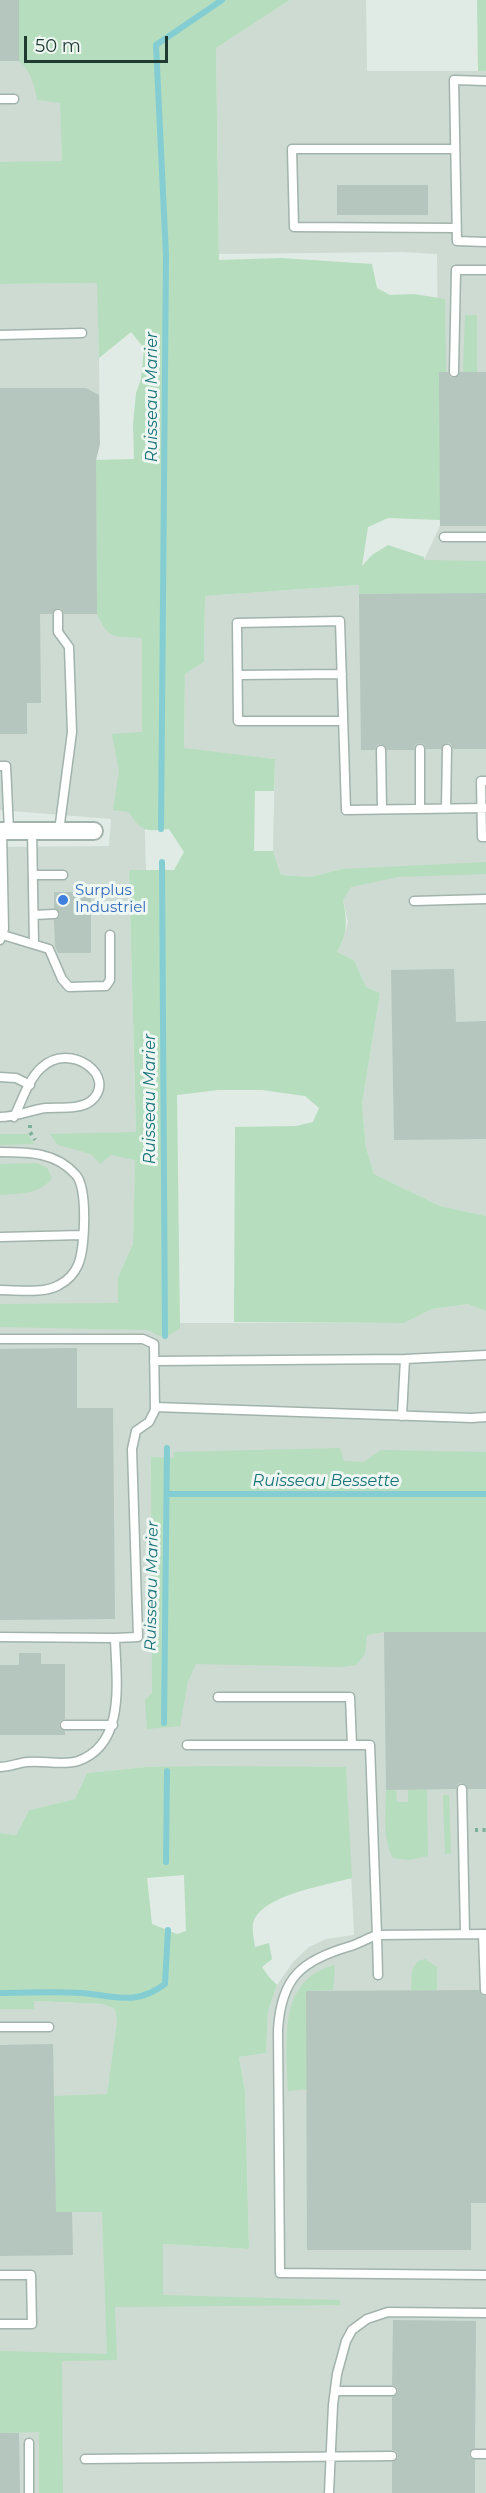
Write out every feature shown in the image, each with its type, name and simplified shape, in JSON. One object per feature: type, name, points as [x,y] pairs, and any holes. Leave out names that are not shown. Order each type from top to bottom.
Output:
[{"type":"street","points":[[4,831],[94,831]]},
{"type":"lane","points":[[486,81],[454,80],[457,241],[486,242]]},
{"type":"lane","points":[[0,99],[14,99]]},
{"type":"lane","points":[[455,149],[292,149],[294,227],[456,228]]},
{"type":"lane","points":[[454,372],[456,270],[486,270]]},
{"type":"lane","points":[[0,335],[82,333]]},
{"type":"lane","points":[[444,537],[486,537]]},
{"type":"lane","points":[[57,614],[58,632],[69,647],[72,732],[58,831]]},
{"type":"lane","points":[[343,721],[238,721],[237,623],[340,621],[346,810],[483,808]]},
{"type":"lane","points":[[238,675],[342,674]]},
{"type":"lane","points":[[446,809],[447,749]]},
{"type":"lane","points":[[381,750],[382,809]]},
{"type":"lane","points":[[420,750],[420,809]]},
{"type":"lane","points":[[0,766],[6,766],[2,938],[49,949],[62,979],[69,987],[99,988],[106,986],[110,980],[110,935]]},
{"type":"lane","points":[[486,781],[481,781],[482,837],[486,837]]},
{"type":"lane","points":[[32,831],[34,944]]},
{"type":"lane","points":[[34,875],[63,875]]},
{"type":"lane","points":[[414,901],[486,899]]},
{"type":"lane","points":[[34,915],[54,914]]},
{"type":"lane","points":[[0,1117],[14,1117],[43,1108],[84,1105],[95,1096],[98,1081],[96,1072],[79,1059],[69,1057],[58,1058],[41,1067],[14,1117]]},
{"type":"lane","points":[[0,1077],[15,1078],[30,1085]]},
{"type":"lane","points":[[0,1152],[52,1157],[65,1165],[80,1180],[84,1192],[81,1258],[77,1268],[67,1280],[50,1288],[0,1290]]},
{"type":"lane","points":[[1,1237],[82,1235]]},
{"type":"lane","points":[[0,1340],[143,1339],[154,1344],[155,1407],[148,1422],[136,1431],[132,1449],[138,1637],[0,1637]]},
{"type":"lane","points":[[154,1360],[405,1359],[486,1355]]},
{"type":"lane","points":[[402,1416],[405,1359]]},
{"type":"lane","points":[[155,1407],[486,1417]]},
{"type":"lane","points":[[0,1767],[12,1767],[26,1762],[78,1761],[106,1737],[115,1717],[115,1638]]},
{"type":"lane","points":[[218,1697],[350,1697],[352,1745]]},
{"type":"lane","points":[[65,1725],[113,1725]]},
{"type":"lane","points":[[187,1745],[370,1745],[378,1975]]},
{"type":"lane","points":[[462,1789],[465,1934]]},
{"type":"lane","points":[[485,1990],[484,1934],[377,1935],[320,1955],[309,1963],[291,1982],[280,2005],[278,2030],[280,2273],[486,2275]]},
{"type":"lane","points":[[0,2027],[49,2027]]},
{"type":"lane","points":[[0,2275],[31,2275],[32,2324],[0,2324]]},
{"type":"lane","points":[[329,2493],[335,2391],[346,2341],[361,2322],[388,2312],[486,2313]]},
{"type":"lane","points":[[335,2391],[392,2391]]},
{"type":"lane","points":[[29,2444],[29,2493]]},
{"type":"lane","points":[[475,2454],[486,2454]]},
{"type":"lane","points":[[85,2459],[392,2456]]},
{"type":"path","points":[[30,1112],[30,1132],[38,1144],[39,1154]]},
{"type":"shaded area","points":[[0,0],[58,0],[62,162],[0,162]]},
{"type":"shaded area","points":[[290,0],[366,0],[367,71],[486,71],[486,1216],[440,1206],[374,1174],[366,1148],[362,1104],[380,993],[366,987],[354,960],[337,952],[348,922],[343,900],[342,869],[310,877],[281,875],[273,851],[275,759],[184,749],[185,674],[204,662],[205,596],[359,585],[424,560],[440,526],[437,254],[403,252],[219,254],[216,48]]},
{"type":"shaded area","points":[[98,283],[100,444],[96,460],[142,638],[146,870],[129,870],[136,1133],[133,1244],[118,1277],[179,1328],[180,1323],[404,1323],[432,1309],[468,1304],[486,1311],[486,2493],[0,2493],[0,2009],[34,2009],[34,2001],[103,2004],[115,2009],[117,2023],[103,2126],[163,2301],[163,2244],[249,2249],[245,2091],[239,2057],[266,2053],[268,2011],[277,1985],[293,1962],[309,1947],[326,1939],[354,1935],[346,1768],[146,1767],[87,1773],[75,1799],[29,1810],[16,1835],[0,1833],[0,847],[109,846],[111,819],[0,810],[0,284]]},
{"type":"green space","points":[[19,0],[290,0],[216,48],[219,260],[281,258],[372,264],[377,288],[390,295],[414,294],[445,299],[446,372],[440,520],[388,518],[368,527],[362,566],[372,555],[388,545],[424,557],[424,560],[486,561],[486,593],[359,594],[359,585],[205,596],[204,662],[185,674],[184,748],[275,759],[274,791],[255,791],[254,851],[273,851],[281,875],[310,877],[342,869],[486,862],[486,874],[398,877],[351,887],[343,900],[346,927],[337,952],[354,960],[366,987],[380,993],[362,1104],[366,1148],[374,1174],[440,1206],[486,1216],[486,1311],[468,1304],[432,1309],[404,1323],[234,1322],[235,1127],[296,1126],[313,1122],[319,1108],[305,1096],[262,1090],[218,1090],[177,1095],[180,1328],[164,1336],[149,1330],[0,1327],[0,1304],[118,1303],[118,1277],[133,1244],[135,1160],[111,1155],[100,1164],[91,1154],[58,1145],[50,1134],[136,1132],[129,870],[174,870],[184,852],[169,829],[145,829],[129,812],[113,810],[119,771],[112,734],[142,732],[142,638],[120,637],[110,633],[105,629],[97,614],[96,460],[134,459],[133,424],[144,348],[131,332],[99,358],[97,283],[0,284],[0,162],[62,161],[60,103],[37,100],[31,78],[19,61]]},
{"type":"green space","points":[[477,0],[486,0],[486,71],[478,71]]},
{"type":"green space","points":[[465,315],[477,315],[477,372],[463,372]]},
{"type":"green space","points":[[0,1134],[28,1134],[34,1144],[0,1145]]},
{"type":"green space","points":[[37,1163],[47,1168],[52,1178],[47,1184],[29,1192],[0,1195],[0,1164]]},
{"type":"green space","points":[[340,1448],[344,1461],[364,1462],[381,1450],[486,1452],[486,1632],[384,1632],[367,1635],[365,1654],[356,1665],[342,1667],[196,1664],[188,1681],[180,1726],[147,1729],[145,1700],[152,1693],[151,1457],[174,1458],[173,1452]]},
{"type":"green space","points":[[146,1767],[346,1767],[352,1878],[281,1899],[258,1914],[253,1924],[255,1947],[269,1943],[272,1959],[262,1967],[277,1985],[268,2011],[266,2053],[239,2057],[245,2091],[249,2249],[163,2244],[163,2295],[340,2300],[340,2305],[115,2307],[117,2360],[62,2361],[63,2493],[39,2493],[39,2432],[0,2433],[0,2351],[107,2354],[102,2212],[56,2212],[54,2096],[107,2094],[117,2022],[115,2009],[103,2004],[34,2001],[34,2009],[0,2009],[0,1833],[16,1835],[29,1810],[75,1799],[87,1773]],"holes":[[[184,1875],[186,1931],[177,1934],[152,1924],[147,1878]]]},
{"type":"green space","points":[[427,1789],[428,1856],[409,1860],[393,1858],[386,1833],[386,1790],[396,1790],[397,1802],[408,1802],[408,1790]]},
{"type":"green space","points":[[443,1795],[449,1795],[451,1853],[445,1854]]},
{"type":"green space","points":[[425,1959],[437,1967],[437,1990],[411,1990],[412,1970],[418,1961]]},
{"type":"green space","points":[[335,1965],[333,1990],[306,1991],[307,2089],[288,2091],[287,2034],[294,1999],[303,1984],[316,1973]]},
{"type":"building","points":[[0,0],[19,0],[19,61],[0,61]]},
{"type":"building","points":[[337,185],[428,185],[428,215],[337,215]]},
{"type":"building","points":[[439,372],[448,372],[450,377],[454,378],[460,372],[486,372],[486,526],[440,526]]},
{"type":"building","points":[[0,388],[86,388],[99,395],[100,444],[96,460],[97,614],[64,614],[62,609],[57,608],[52,614],[40,614],[41,703],[27,703],[27,734],[0,734]]},
{"type":"building","points":[[486,593],[486,749],[453,749],[451,744],[447,743],[441,749],[426,749],[424,744],[419,743],[415,745],[414,750],[387,750],[381,744],[377,745],[375,750],[361,750],[359,594]]},
{"type":"building","points":[[54,892],[91,892],[91,953],[58,953],[55,946],[54,920],[59,917],[60,913],[54,908]]},
{"type":"building","points":[[454,969],[456,1022],[486,1021],[486,1139],[394,1140],[391,970]]},
{"type":"building","points":[[77,1348],[77,1408],[113,1408],[115,1619],[0,1620],[0,1349]]},
{"type":"building","points":[[384,1632],[486,1632],[486,1789],[468,1789],[462,1783],[458,1784],[456,1789],[386,1790]]},
{"type":"building","points":[[19,1653],[41,1653],[41,1664],[65,1664],[65,1719],[60,1721],[59,1726],[65,1731],[65,1735],[0,1735],[0,1665],[19,1665]]},
{"type":"building","points":[[479,1990],[482,1995],[486,1996],[486,2203],[471,2203],[471,2250],[307,2250],[306,1991]]},
{"type":"building","points":[[53,2044],[56,2212],[72,2212],[73,2255],[0,2256],[0,2045]]},
{"type":"building","points":[[393,2320],[476,2321],[475,2448],[469,2453],[470,2458],[475,2460],[475,2493],[392,2493],[392,2462],[398,2457],[397,2452],[392,2450],[392,2397],[398,2392],[397,2387],[392,2385]]},
{"type":"building","points":[[0,2433],[19,2433],[20,2493],[0,2493]]},
{"type":"waterway","name":"Ruisseau Marier","points":[[161,829],[166,256],[156,45],[222,0]]},
{"type":"waterway","name":"Ruisseau Marier","points":[[162,862],[165,1336]]},
{"type":"waterway","name":"Ruisseau Marier","points":[[164,1723],[167,1448]]},
{"type":"waterway","name":"Ruisseau Bessette","points":[[167,1494],[486,1494]]},
{"type":"waterway","name":"Ruisseau Marier","points":[[166,1862],[167,1771]]},
{"type":"waterway","name":"Ruisseau Marier","points":[[0,1993],[70,1992],[124,1998],[144,1995],[165,1984],[168,1930]]},
{"type":"place","name":"Surplus Industriel","points":[[63,900]]}]
